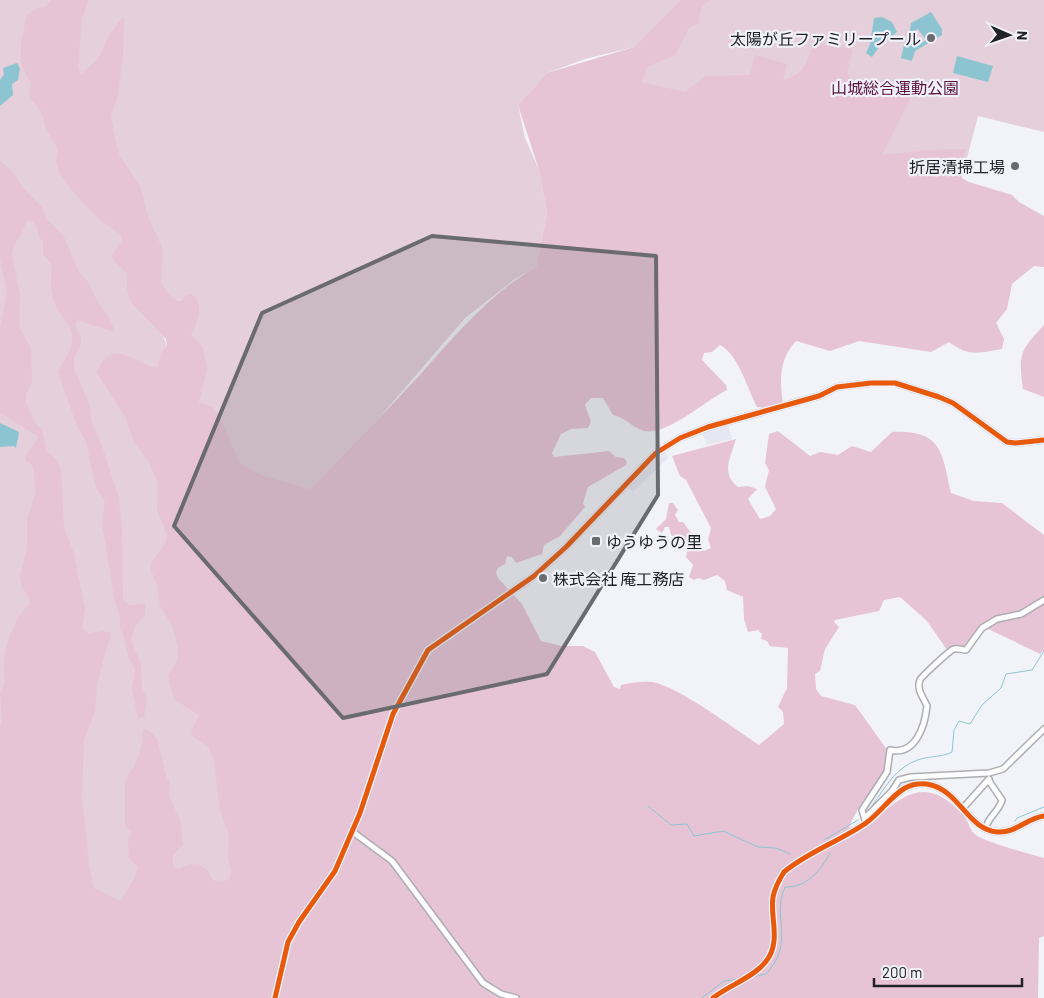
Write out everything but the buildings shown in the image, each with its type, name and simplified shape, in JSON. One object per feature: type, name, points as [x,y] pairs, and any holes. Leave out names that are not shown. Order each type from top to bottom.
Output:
[{"type":"street","points":[[276,998],[285,951],[293,932],[328,884],[353,832],[393,714],[428,650],[534,576],[566,547],[656,453],[667,445],[696,431],[819,396],[836,387],[871,383],[895,384],[938,396],[953,403],[1007,442],[1044,440]]},
{"type":"street","points":[[866,820],[862,810],[887,772],[890,750],[900,750],[919,737],[925,721],[927,706],[921,697],[919,682],[925,672],[932,669],[948,652],[954,649],[966,650],[982,628],[996,619],[1021,614],[1044,600]]},
{"type":"street","points":[[866,820],[892,791],[899,780],[903,778],[989,773],[1008,765],[1020,750],[1044,729]]},
{"type":"street","points":[[986,828],[988,819],[1002,800],[989,781],[989,773]]},
{"type":"street","points":[[963,808],[989,781]]},
{"type":"street","points":[[713,998],[726,987],[753,972],[768,958],[775,939],[773,897],[777,884],[784,872],[866,820],[895,795],[908,787],[921,784],[942,789],[979,825],[998,832],[1012,830],[1044,816]]},
{"type":"street","points":[[353,832],[392,861],[484,983],[501,994],[516,998]]},
{"type":"highlighted area","points":[[432,236],[656,256],[658,495],[547,674],[343,718],[174,526],[262,313]]},
{"type":"shaded area","points":[[52,0],[89,0],[82,18],[78,68],[81,74],[98,59],[109,35],[123,17],[124,19],[123,54],[118,95],[111,116],[116,143],[120,156],[140,186],[148,216],[163,250],[161,283],[169,295],[177,301],[182,301],[186,295],[192,294],[198,304],[199,314],[191,335],[203,347],[207,369],[199,402],[213,407],[220,416],[240,463],[260,475],[310,489],[473,317],[503,290],[536,267],[547,213],[539,170],[518,105],[547,73],[634,47],[681,0],[711,0],[700,12],[699,23],[689,28],[675,55],[649,66],[641,82],[685,92],[706,76],[750,75],[755,55],[787,64],[783,80],[801,71],[813,43],[853,49],[847,73],[864,91],[911,97],[882,155],[927,150],[966,149],[958,176],[969,182],[1012,195],[1019,202],[1044,216],[1044,267],[1034,266],[1012,284],[1007,309],[996,323],[1004,339],[1002,349],[974,353],[962,350],[949,342],[931,352],[859,341],[830,351],[796,341],[787,354],[782,369],[783,402],[769,408],[757,407],[737,364],[727,350],[720,345],[712,352],[704,353],[702,360],[726,385],[727,390],[675,423],[653,431],[640,430],[613,415],[603,398],[591,398],[585,405],[591,422],[588,428],[571,429],[561,434],[552,453],[554,457],[609,451],[616,457],[624,458],[627,462],[626,465],[588,487],[583,503],[585,507],[560,536],[544,545],[542,554],[516,563],[512,557],[507,556],[505,564],[498,568],[496,572],[498,578],[522,604],[541,641],[561,646],[583,646],[595,652],[614,687],[620,689],[621,685],[645,682],[664,685],[691,700],[759,745],[784,724],[783,712],[778,707],[787,688],[788,648],[770,646],[767,641],[761,639],[762,634],[758,630],[748,632],[744,619],[743,597],[727,590],[725,581],[717,575],[704,580],[698,578],[694,580],[689,577],[693,565],[686,557],[688,547],[671,535],[669,527],[665,527],[662,533],[656,529],[666,519],[669,503],[673,503],[678,510],[675,515],[679,522],[683,522],[704,551],[711,548],[708,540],[711,528],[686,480],[680,476],[672,456],[736,439],[728,464],[729,476],[738,487],[748,486],[757,489],[748,499],[760,519],[770,516],[776,509],[765,487],[769,470],[765,463],[769,434],[778,431],[810,456],[820,452],[838,455],[852,446],[871,452],[892,432],[909,432],[930,440],[937,446],[942,455],[951,493],[974,501],[1002,503],[1044,535],[1044,650],[1040,654],[980,625],[966,647],[955,647],[947,650],[927,621],[900,597],[884,600],[879,611],[835,620],[834,622],[839,627],[825,649],[820,671],[815,674],[816,689],[821,696],[855,705],[888,751],[884,774],[858,809],[849,826],[857,834],[892,805],[916,793],[928,792],[942,797],[956,808],[965,818],[972,831],[979,837],[1044,858],[1044,936],[1039,938],[1038,998],[0,998],[0,725],[2,722],[0,692],[5,682],[4,661],[8,640],[17,620],[30,603],[29,597],[22,588],[20,577],[27,547],[27,519],[36,492],[33,466],[26,461],[25,457],[39,437],[0,413],[0,328],[7,291],[0,259],[0,161],[13,172],[24,189],[41,206],[47,219],[64,237],[79,272],[88,282],[95,297],[112,323],[114,332],[77,320],[75,326],[81,338],[81,344],[74,358],[74,369],[89,403],[92,423],[101,443],[118,495],[122,528],[123,600],[132,606],[145,604],[145,615],[135,626],[131,640],[141,664],[142,688],[147,699],[144,717],[138,718],[132,689],[135,669],[128,656],[124,636],[120,629],[120,618],[114,598],[102,522],[105,500],[96,488],[86,441],[77,426],[58,372],[70,349],[72,332],[53,299],[52,265],[43,254],[43,241],[39,237],[34,224],[27,220],[22,233],[14,245],[12,255],[20,296],[19,326],[31,349],[32,382],[26,393],[26,403],[35,423],[42,429],[47,451],[56,459],[61,470],[64,527],[74,554],[85,609],[82,627],[88,634],[102,631],[111,633],[97,684],[95,712],[84,739],[82,796],[89,866],[94,888],[121,901],[137,871],[138,867],[129,858],[128,841],[132,831],[125,827],[125,779],[134,766],[141,749],[143,729],[150,731],[158,741],[166,776],[170,783],[169,796],[180,820],[183,845],[173,855],[173,867],[179,869],[190,864],[199,865],[207,871],[213,880],[222,882],[229,879],[231,873],[228,857],[229,835],[220,810],[214,760],[208,747],[192,736],[191,732],[199,715],[175,700],[169,683],[168,675],[178,660],[178,646],[172,625],[160,606],[157,585],[151,570],[151,563],[165,544],[167,535],[157,510],[158,484],[149,462],[134,442],[125,417],[97,373],[108,355],[115,353],[123,354],[157,368],[161,353],[167,346],[166,339],[130,301],[127,288],[127,274],[111,257],[122,240],[120,234],[100,220],[74,193],[59,172],[56,161],[58,149],[46,129],[41,111],[29,97],[31,84],[22,66],[21,58],[21,42],[27,15],[38,8],[45,7]]},
{"type":"shaded area","points":[[1044,325],[1044,397],[1023,389],[1021,360],[1025,347]]},
{"type":"shaded area","points":[[728,425],[732,439],[707,445],[702,432]]},
{"type":"shaded area","points":[[664,451],[668,458],[633,492],[627,488]]},
{"type":"green space","points":[[0,0],[66,0],[76,137],[155,311],[174,368],[263,890],[0,998]]},
{"type":"green space","points":[[75,0],[684,0],[634,47],[585,59],[547,73],[518,105],[525,138],[539,170],[547,213],[536,267],[515,279],[465,318],[367,432],[310,489],[300,533],[213,436],[60,54]]},
{"type":"green space","name":"山城総合運動公園","points":[[708,0],[1044,0],[1044,132],[978,116],[958,192],[547,82],[643,54]]},
{"type":"water","name":"太陽が丘ファミリープール","points":[[931,12],[942,29],[942,35],[915,51],[912,61],[901,58],[905,41],[920,44],[926,40],[918,29],[913,32],[913,36],[909,36],[911,23]]},
{"type":"water","name":"太陽が丘ファミリープール","points":[[882,17],[892,22],[897,32],[880,46],[872,57],[866,53],[870,44],[874,18]]},
{"type":"water","points":[[957,56],[993,66],[988,82],[953,73]]},
{"type":"water","points":[[17,63],[20,69],[18,80],[12,84],[13,95],[0,106],[0,80],[4,74],[3,68]]},
{"type":"water","points":[[0,423],[19,432],[16,448],[14,446],[0,447]]},
{"type":"waterway","points":[[869,810],[891,780],[904,767],[921,759],[952,752],[954,730],[959,721],[970,724],[982,705],[1001,688],[1006,674],[1032,670],[1044,651]]},
{"type":"waterway","points":[[648,806],[671,825],[687,824],[694,836],[723,831],[758,847],[776,848],[790,854]]},
{"type":"waterway","points":[[1015,821],[1017,818],[1044,807]]},
{"type":"waterway","points":[[824,840],[858,820]]},
{"type":"waterway","points":[[752,977],[766,974],[780,951],[782,940],[780,909],[785,887],[793,887],[807,881],[818,871],[830,853]]},
{"type":"waterway","points":[[702,998],[724,981],[740,979]]},
{"type":"cycle path","points":[[275,998],[288,942],[299,922],[335,871],[360,813],[393,714],[428,650],[534,576],[566,547],[656,453],[680,438],[708,427],[819,396],[837,387],[871,383],[895,383],[953,403],[1007,442],[1044,440]]},
{"type":"cycle path","points":[[713,998],[758,970],[769,957],[774,942],[773,897],[777,884],[784,872],[803,858],[866,823],[905,788],[925,784],[941,789],[957,802],[979,825],[988,830],[1004,832],[1032,819],[1044,816]]},
{"type":"place","name":"太陽が丘ファミリープール","points":[[931,38]]},
{"type":"place","name":"折居清掃工場","points":[[1015,166]]},
{"type":"place","name":"ゆうゆうの里","points":[[596,541]]},
{"type":"place","name":"株式会社 庵工務店","points":[[543,578]]}]
